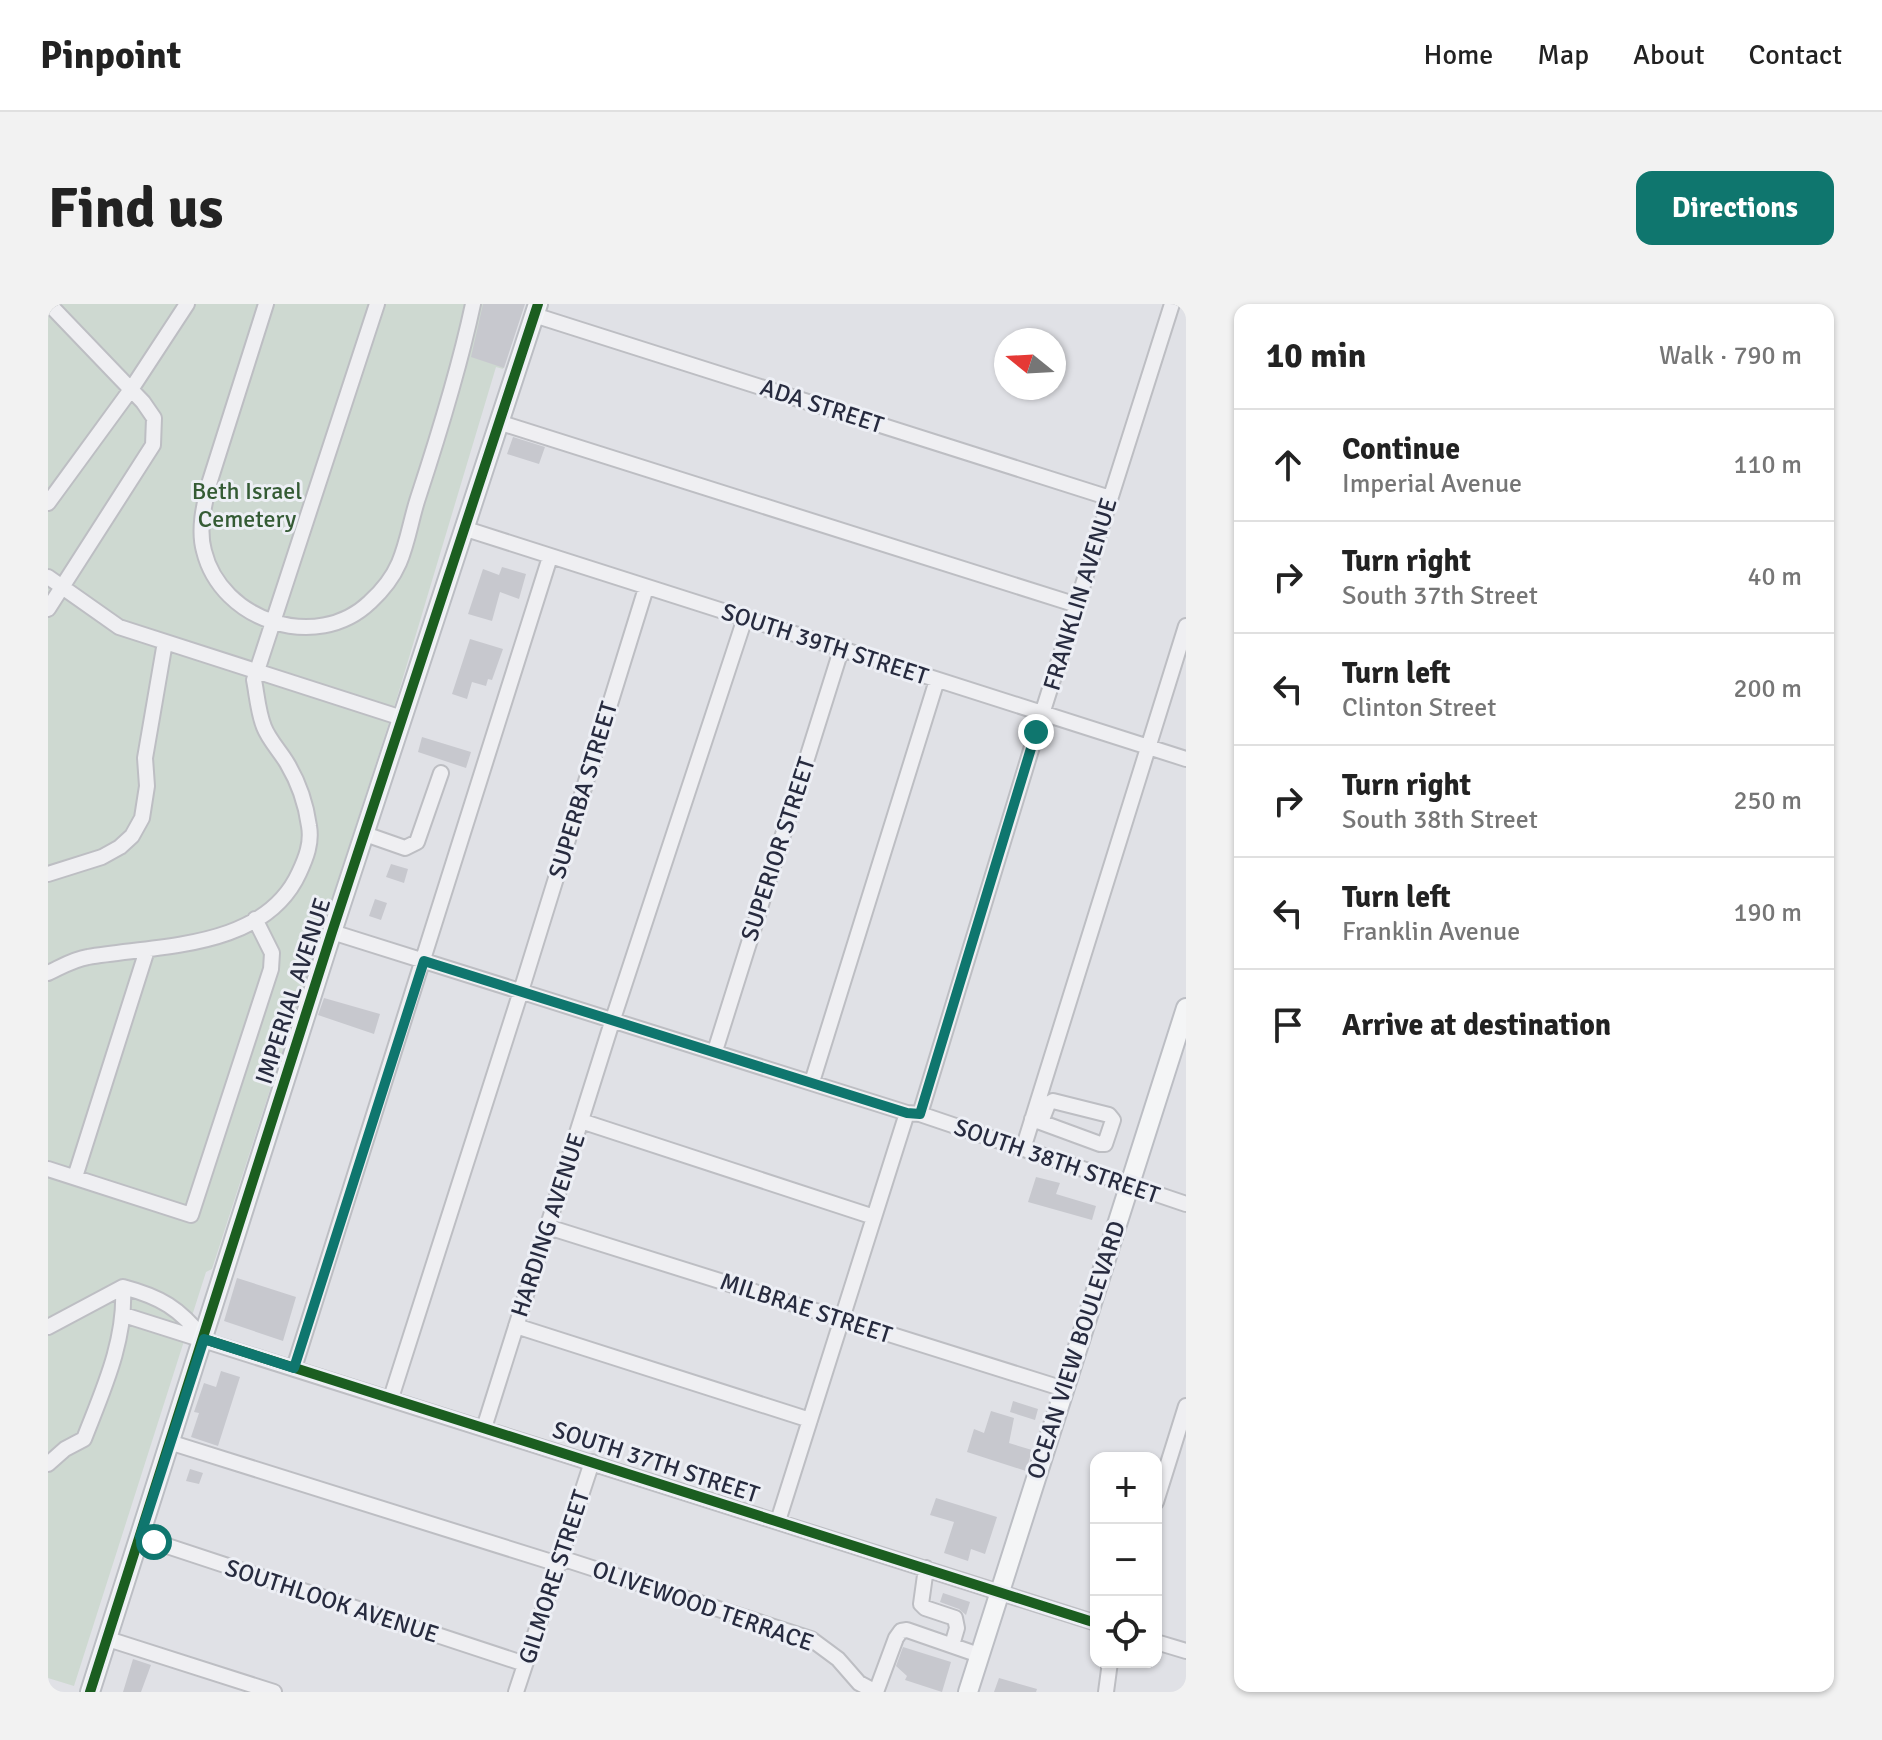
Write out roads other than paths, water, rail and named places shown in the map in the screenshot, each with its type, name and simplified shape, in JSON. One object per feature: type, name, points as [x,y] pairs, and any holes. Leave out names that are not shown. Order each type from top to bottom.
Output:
[{"type":"main road","name":"IMPERIAL AVENUE","points":[[90,1692],[332,932],[536,309]]},
{"type":"main road","name":"OCEAN VIEW BOULEVARD","points":[[968,1692],[1186,1008]]},
{"type":"street","points":[[48,609],[153,445],[154,418],[132,388],[49,304]]},
{"type":"street","points":[[48,503],[132,388],[187,304]]},
{"type":"street","points":[[266,304],[209,484],[202,527],[204,551],[226,592],[260,619],[307,627],[339,621],[356,614],[370,603],[399,564],[473,304]]},
{"type":"street","points":[[48,973],[86,957],[220,937],[255,919],[278,902],[295,882],[308,854],[310,830],[302,794],[265,729],[256,691],[256,669],[274,623],[377,304]]},
{"type":"street","name":"FRANKLIN AVENUE","points":[[778,1521],[874,1217],[913,1114],[1172,304]]},
{"type":"street","name":"ADA STREET","points":[[536,309],[1110,498]]},
{"type":"street","points":[[498,422],[1077,605]]},
{"type":"street","name":"SOUTH 39TH STREET","points":[[463,528],[1186,759]]},
{"type":"street","points":[[294,1368],[550,557]]},
{"type":"street","points":[[48,577],[119,627],[402,718]]},
{"type":"street","name":"SUPERBA STREET","points":[[391,1398],[646,588]]},
{"type":"street","name":"HARDING AVENUE","points":[[484,1428],[612,1022],[745,618]]},
{"type":"street","points":[[1023,1149],[1036,1121],[1186,626]]},
{"type":"street","points":[[48,874],[111,852],[132,836],[142,818],[147,786],[145,758],[165,642]]},
{"type":"street","name":"SUPERIOR STREET","points":[[715,1051],[842,647]]},
{"type":"street","points":[[812,1082],[937,680]]},
{"type":"street","points":[[365,834],[405,848],[417,842],[441,773]]},
{"type":"street","points":[[48,1169],[191,1215],[271,969],[272,953],[255,919]]},
{"type":"street","name":"SOUTH 38TH STREET","points":[[332,932],[1023,1149],[1186,1204]]},
{"type":"street","points":[[75,1177],[147,950]]},
{"type":"street","points":[[1053,1101],[1109,1115],[1113,1120],[1105,1144],[1036,1121],[1053,1101]]},
{"type":"street","points":[[581,1121],[874,1217]]},
{"type":"street","name":"MILBRAE STREET","points":[[548,1227],[1064,1389]]},
{"type":"street","points":[[48,1327],[123,1287],[149,1294],[184,1314],[204,1339]]},
{"type":"street","points":[[48,1464],[65,1449],[84,1439],[120,1340],[124,1315],[123,1287]]},
{"type":"street","name":"SOUTH 37TH STREET","points":[[124,1315],[1090,1621]]},
{"type":"street","points":[[516,1326],[810,1420]]},
{"type":"street","points":[[1162,1483],[1186,1406]]},
{"type":"street","name":"OLIVEWOOD TERRACE","points":[[169,1442],[811,1639],[838,1659],[857,1688],[876,1692]]},
{"type":"street","name":"GILMORE STREET","points":[[516,1692],[592,1462]]},
{"type":"street","name":"SOUTHLOOK AVENUE","points":[[140,1537],[525,1664]]},
{"type":"street","points":[[926,1568],[921,1604],[955,1618],[957,1628],[952,1645]]},
{"type":"street","points":[[876,1692],[901,1631],[907,1630],[979,1655]]},
{"type":"street","points":[[108,1639],[274,1692]]},
{"type":"street","points":[[1162,1644],[1186,1651]]},
{"type":"street","points":[[1106,1692],[1109,1668]]},
{"type":"park label","name":"Beth Israel Cemetery","points":[[247,505]]}]
